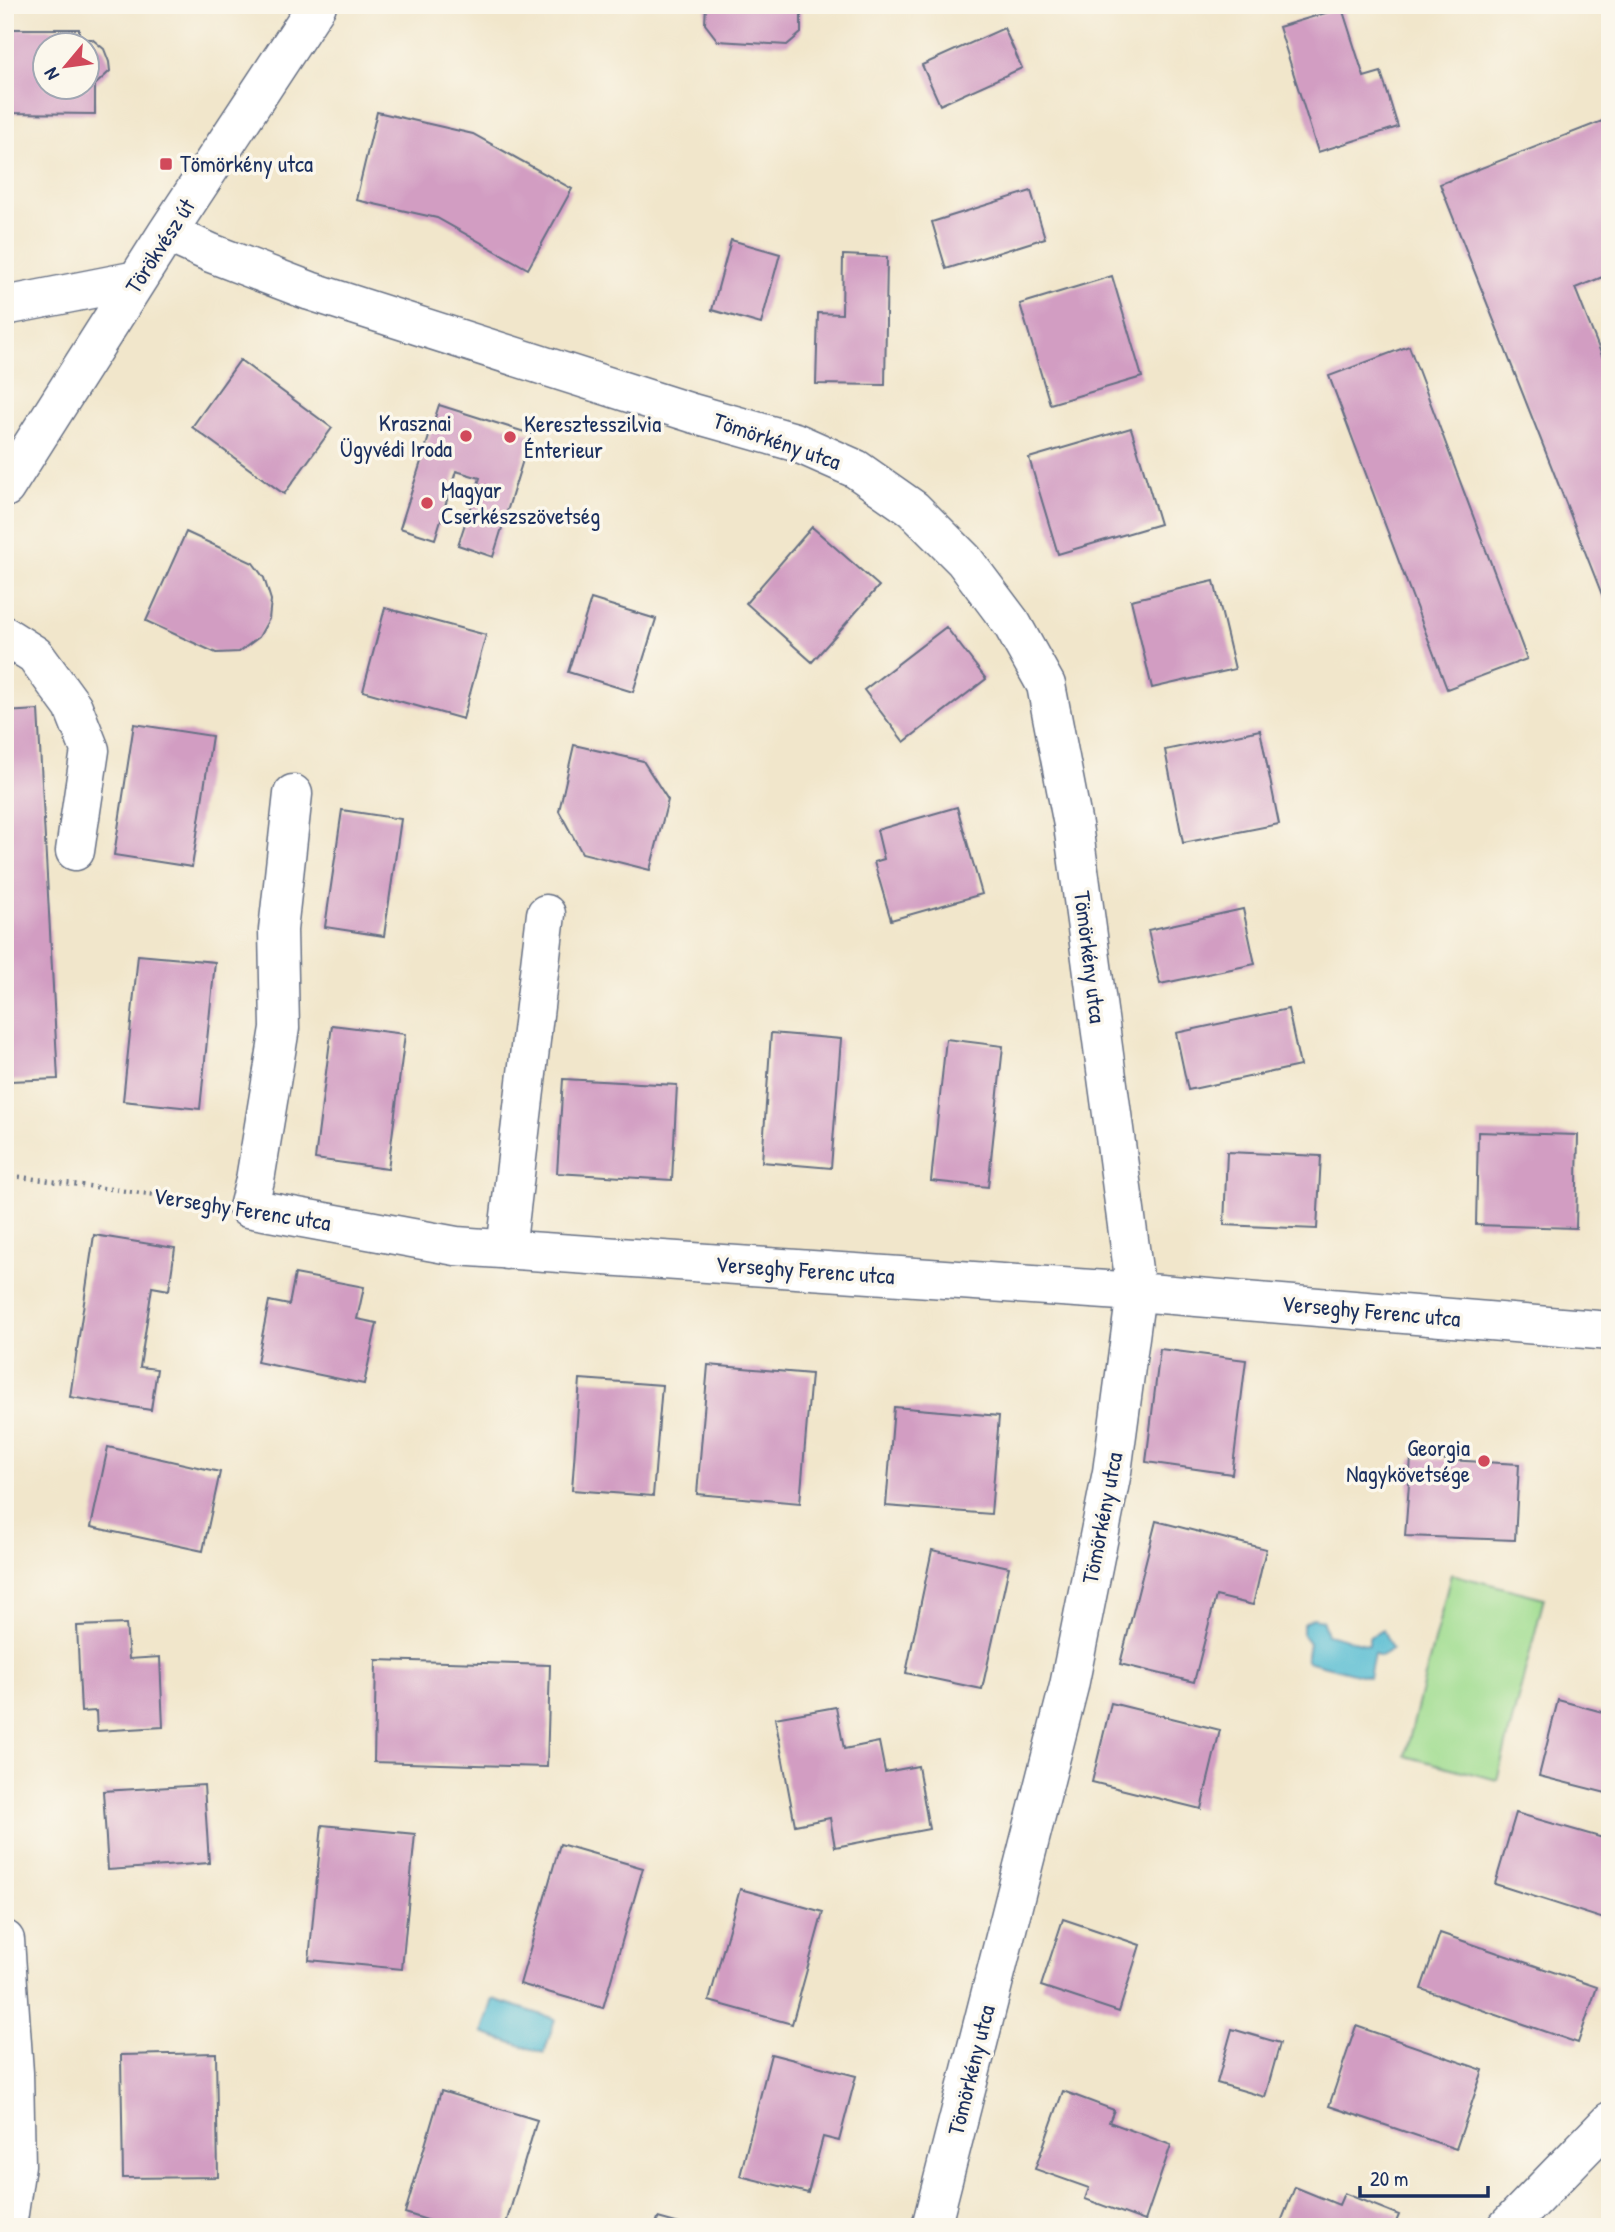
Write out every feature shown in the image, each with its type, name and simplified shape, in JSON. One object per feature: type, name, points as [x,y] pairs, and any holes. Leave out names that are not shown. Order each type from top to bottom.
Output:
[{"type":"street","name":"Törökvész út","points":[[5,488],[167,233],[317,5]]},
{"type":"street","name":"Tömörkény utca","points":[[167,233],[310,291],[692,413],[795,442],[856,469],[913,509],[964,559],[1012,624],[1046,685],[1073,825],[1136,1292],[1112,1472],[1069,1686],[931,2227]]},
{"type":"street","points":[[5,306],[137,280]]},
{"type":"street","points":[[5,636],[35,655],[73,707],[90,750],[75,851]]},
{"type":"street","points":[[248,1208],[280,1028],[278,930],[293,794]]},
{"type":"street","points":[[506,1250],[546,914]]},
{"type":"street","name":"Verseghy Ferenc utca","points":[[248,1208],[456,1246],[1136,1292],[1610,1331]]},
{"type":"street","points":[[5,1940],[14,2073],[16,2165],[7,2227]]},
{"type":"street","points":[[1507,2227],[1610,2121]]},
{"type":"street","points":[[16,2165],[29,2227]]},
{"type":"path","name":"Verseghy Ferenc utca","points":[[5,1175],[248,1208]]},
{"type":"green space","points":[[1451,1574],[1544,1598],[1497,1780],[1405,1756]]},
{"type":"water","points":[[1313,1618],[1322,1620],[1327,1634],[1369,1645],[1369,1637],[1383,1630],[1392,1649],[1380,1656],[1374,1653],[1369,1677],[1306,1661],[1309,1643],[1303,1635],[1303,1624]]},
{"type":"water","points":[[493,1999],[555,2019],[544,2053],[482,2033]]},
{"type":"building","points":[[706,5],[801,5],[801,33],[787,45],[718,41],[705,24]]},
{"type":"building","points":[[1342,8],[1364,77],[1381,72],[1398,127],[1318,152],[1279,27]]},
{"type":"building","points":[[1004,28],[1022,68],[940,105],[922,65]]},
{"type":"building","points":[[5,29],[79,29],[79,32],[32,32],[32,102],[95,102],[95,114],[5,113]]},
{"type":"building","points":[[102,47],[109,62],[110,71],[102,78]]},
{"type":"building","points":[[377,112],[473,134],[572,189],[528,269],[437,218],[356,200]]},
{"type":"building","points":[[1610,118],[1610,274],[1575,288],[1610,376],[1610,615],[1440,184]]},
{"type":"building","points":[[1031,191],[1045,238],[946,269],[932,222]]},
{"type":"building","points":[[731,240],[780,254],[761,324],[712,310]]},
{"type":"building","points":[[843,255],[887,257],[885,385],[816,384],[818,313],[842,314]]},
{"type":"building","points":[[1112,276],[1142,377],[1050,404],[1020,304]]},
{"type":"building","points":[[1409,346],[1527,659],[1447,689],[1329,376]]},
{"type":"building","points":[[240,360],[332,428],[284,494],[192,427]]},
{"type":"building","name":"Magyar Cserkészszövetség","points":[[439,405],[531,434],[493,557],[458,545],[480,478],[456,471],[435,539],[400,528]]},
{"type":"building","points":[[1131,428],[1160,524],[1058,554],[1029,458]]},
{"type":"building","points":[[812,527],[879,586],[812,662],[746,603]]},
{"type":"building","points":[[186,532],[253,563],[264,578],[271,600],[269,619],[259,637],[239,652],[216,653],[146,621]]},
{"type":"building","points":[[1214,581],[1235,669],[1152,688],[1131,600]]},
{"type":"building","points":[[591,599],[656,619],[633,692],[568,672]]},
{"type":"building","points":[[385,608],[486,635],[463,719],[363,691]]},
{"type":"building","points":[[946,627],[986,679],[904,742],[864,690]]},
{"type":"building","points":[[38,710],[58,1079],[10,1081],[5,991],[5,712]]},
{"type":"building","points":[[134,724],[212,736],[192,867],[114,855]]},
{"type":"building","points":[[1260,730],[1279,824],[1183,843],[1165,750]]},
{"type":"building","points":[[574,745],[643,761],[668,800],[650,870],[582,853],[559,811]]},
{"type":"building","points":[[957,807],[982,894],[891,920],[874,862],[884,859],[877,830]]},
{"type":"building","points":[[342,810],[401,819],[384,936],[325,927]]},
{"type":"building","points":[[1243,909],[1255,964],[1160,984],[1148,930]]},
{"type":"building","points":[[138,955],[215,962],[200,1109],[123,1101]]},
{"type":"building","points":[[1288,1009],[1300,1066],[1188,1090],[1176,1033]]},
{"type":"building","points":[[332,1025],[405,1034],[388,1169],[315,1159]]},
{"type":"building","points":[[771,1033],[841,1039],[831,1168],[762,1162]]},
{"type":"building","points":[[946,1039],[1003,1046],[988,1187],[931,1181]]},
{"type":"building","points":[[563,1079],[677,1085],[672,1180],[557,1173]]},
{"type":"building","points":[[1478,1132],[1578,1135],[1576,1228],[1476,1225]]},
{"type":"building","points":[[1227,1152],[1321,1156],[1317,1229],[1224,1225]]},
{"type":"building","points":[[94,1235],[175,1248],[169,1290],[152,1287],[140,1367],[157,1369],[151,1410],[70,1397]]},
{"type":"building","points":[[295,1274],[364,1287],[357,1319],[377,1323],[364,1384],[257,1362],[269,1301],[289,1305]]},
{"type":"building","points":[[1160,1349],[1246,1360],[1232,1474],[1146,1462]]},
{"type":"building","points":[[708,1365],[811,1374],[800,1503],[697,1494]]},
{"type":"building","points":[[580,1379],[662,1385],[653,1496],[572,1490]]},
{"type":"building","points":[[894,1407],[999,1416],[991,1514],[886,1506]]},
{"type":"building","points":[[108,1447],[220,1472],[203,1551],[91,1527]]},
{"type":"building","points":[[1411,1458],[1519,1464],[1515,1540],[1405,1536]]},
{"type":"building","points":[[1156,1521],[1266,1549],[1253,1605],[1216,1596],[1194,1682],[1120,1664]]},
{"type":"building","points":[[932,1550],[1009,1567],[982,1689],[906,1673]]},
{"type":"building","points":[[126,1624],[129,1659],[160,1657],[163,1727],[97,1731],[96,1711],[81,1712],[77,1626]]},
{"type":"building","points":[[376,1660],[550,1665],[547,1767],[374,1762]]},
{"type":"building","points":[[1558,1700],[1610,1714],[1610,1794],[1539,1776]]},
{"type":"building","points":[[1111,1703],[1220,1730],[1201,1809],[1092,1782]]},
{"type":"building","points":[[836,1707],[844,1749],[879,1742],[885,1772],[918,1766],[929,1829],[835,1847],[830,1818],[795,1825],[775,1718]]},
{"type":"building","points":[[204,1785],[209,1863],[108,1870],[103,1791]]},
{"type":"building","points":[[1516,1813],[1610,1840],[1610,1921],[1495,1884]]},
{"type":"building","points":[[322,1825],[415,1834],[402,1969],[309,1960]]},
{"type":"building","points":[[560,1844],[643,1868],[603,2008],[520,1984]]},
{"type":"building","points":[[740,1889],[823,1912],[792,2024],[709,2001]]},
{"type":"building","points":[[1063,1919],[1140,1945],[1119,2012],[1041,1986]]},
{"type":"building","points":[[1440,1933],[1597,1987],[1578,2043],[1421,1989]]},
{"type":"building","points":[[1356,2026],[1483,2070],[1456,2149],[1329,2106]]},
{"type":"building","points":[[1232,2029],[1280,2043],[1265,2097],[1217,2083]]},
{"type":"building","points":[[216,2053],[218,2177],[123,2178],[121,2055]]},
{"type":"building","points":[[771,2054],[856,2076],[839,2141],[823,2137],[808,2193],[740,2176]]},
{"type":"building","points":[[441,2091],[537,2120],[505,2227],[449,2227],[405,2213]]},
{"type":"building","points":[[1063,2091],[1114,2110],[1109,2122],[1171,2145],[1145,2221],[1085,2199],[1089,2188],[1035,2169]]},
{"type":"building","points":[[1295,2187],[1339,2205],[1344,2193],[1399,2215],[1394,2227],[1279,2227]]},
{"type":"building","points":[[658,2218],[687,2226],[687,2227],[655,2227]]},
{"type":"place","name":"Tömörkény utca","points":[[166,164]]},
{"type":"place","name":"Krasznai Ügyvédi Iroda","points":[[466,436]]},
{"type":"place","name":"Keresztesszilvia Énterieur","points":[[510,437]]},
{"type":"place","name":"Magyar Cserkészszövetség","points":[[427,503]]},
{"type":"place","name":"Georgia Nagykövetsége","points":[[1484,1461]]}]
